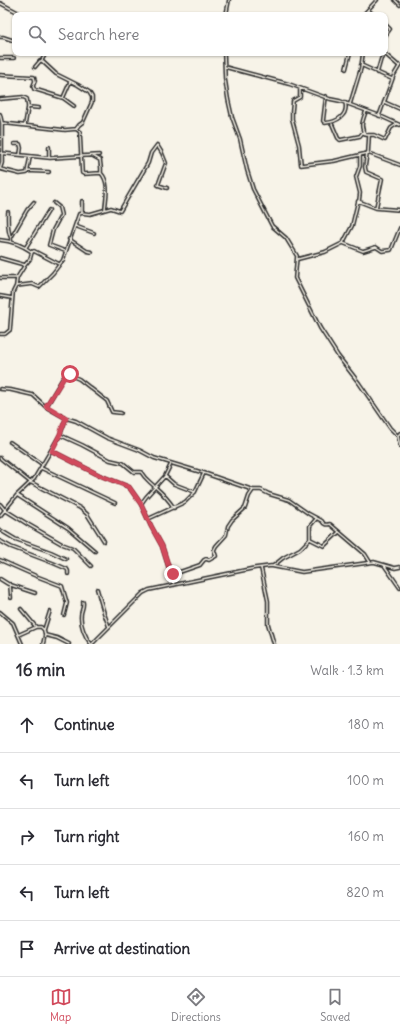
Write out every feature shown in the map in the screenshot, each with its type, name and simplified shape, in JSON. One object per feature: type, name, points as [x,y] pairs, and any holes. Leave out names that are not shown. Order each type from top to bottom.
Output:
[{"type":"street","points":[[227,12],[229,0]]},
{"type":"street","points":[[370,12],[368,10],[377,0]]},
{"type":"street","points":[[394,0],[400,5]]},
{"type":"street","points":[[0,3],[17,12]]},
{"type":"street","points":[[0,37],[12,40]]},
{"type":"street","points":[[35,67],[40,61],[42,61],[44,56]]},
{"type":"street","points":[[224,56],[228,99],[253,190],[272,226],[286,238],[297,256],[295,280],[304,293],[320,328],[340,359],[359,383],[390,428],[398,436],[400,446]]},
{"type":"street","points":[[346,70],[349,56]]},
{"type":"street","points":[[350,104],[362,56]]},
{"type":"street","points":[[377,72],[383,56]]},
{"type":"street","points":[[379,116],[392,79],[399,66],[387,56]]},
{"type":"street","points":[[0,58],[14,58]]},
{"type":"street","points":[[2,123],[65,130],[76,129],[83,122],[92,102],[92,97],[89,92],[56,74],[42,61]]},
{"type":"street","points":[[360,65],[392,79]]},
{"type":"street","points":[[224,68],[289,84],[326,96],[330,99],[345,102],[400,126]]},
{"type":"street","points":[[0,75],[31,76],[35,78],[33,86],[34,90],[63,98],[74,106]]},
{"type":"street","points":[[63,98],[70,82]]},
{"type":"street","points":[[300,88],[300,97],[293,101],[292,111],[299,145],[301,164],[334,161],[368,153],[400,166]]},
{"type":"street","points":[[326,96],[323,121],[325,123],[332,123],[344,115],[346,107],[345,102]]},
{"type":"street","points":[[0,99],[23,97],[28,101],[25,125]]},
{"type":"street","points":[[384,102],[400,109]]},
{"type":"street","points":[[28,106],[39,108]]},
{"type":"street","points":[[366,111],[361,127],[366,135],[374,135],[386,140],[391,128],[397,124]]},
{"type":"street","points":[[0,114],[2,123],[2,163],[0,169],[20,174],[27,173],[28,171],[49,172]]},
{"type":"street","points":[[332,123],[339,139],[360,136],[363,132]]},
{"type":"street","points":[[76,129],[80,132],[82,173],[101,173]]},
{"type":"street","points":[[369,136],[365,167],[366,172],[382,179],[376,208]]},
{"type":"street","points":[[14,144],[20,144],[20,155]]},
{"type":"street","points":[[82,213],[90,214],[111,208],[120,211],[148,163],[151,153],[157,145],[166,163],[158,185],[167,188]]},
{"type":"street","points":[[49,147],[49,158]]},
{"type":"street","points":[[1,153],[49,158],[99,155]]},
{"type":"street","points":[[297,259],[326,252],[343,243],[352,226],[353,217],[360,195],[356,177],[360,166],[360,155]]},
{"type":"street","points":[[28,171],[30,156]]},
{"type":"street","points":[[93,156],[100,160],[102,168],[101,173],[106,184],[107,191],[105,209]]},
{"type":"street","points":[[359,200],[376,208],[400,210]]},
{"type":"street","points":[[16,286],[32,284],[38,287],[53,273],[64,257],[69,239],[76,226],[79,214],[82,213],[82,201]]},
{"type":"street","points":[[11,238],[27,210],[34,202]]},
{"type":"street","points":[[54,203],[59,206],[61,215],[53,230],[49,245],[65,251]]},
{"type":"street","points":[[26,248],[49,210]]},
{"type":"street","points":[[8,212],[8,228],[11,241]]},
{"type":"street","points":[[76,226],[94,233]]},
{"type":"street","points":[[343,243],[363,251],[376,248],[391,250],[400,228]]},
{"type":"street","points":[[69,239],[92,252]]},
{"type":"street","points":[[0,240],[11,241],[32,252],[34,251],[48,257],[59,264]]},
{"type":"street","points":[[0,334],[5,334],[10,330],[14,288],[16,286],[17,278],[30,259],[32,252]]},
{"type":"street","points":[[0,258],[25,265]]},
{"type":"street","points":[[0,278],[17,278]]},
{"type":"street","points":[[0,296],[12,298]]},
{"type":"street","points":[[46,406],[65,376],[70,374],[79,379],[107,401],[112,412],[121,413]]},
{"type":"street","points":[[0,390],[11,390],[35,396],[46,406],[66,418],[76,421],[107,438],[139,450],[154,458],[253,490],[261,490],[289,500],[326,525],[330,524],[365,554],[370,562]]},
{"type":"street","points":[[0,516],[41,468],[52,451],[66,418]]},
{"type":"street","points":[[60,434],[82,444],[110,460],[123,463],[134,472],[140,472],[174,508]]},
{"type":"street","points":[[10,442],[43,465]]},
{"type":"street","points":[[52,451],[99,475],[129,487],[141,504],[162,546],[174,584]]},
{"type":"street","points":[[0,458],[30,482],[80,508],[87,514],[104,541]]},
{"type":"street","points":[[141,504],[160,483],[171,464]]},
{"type":"street","points":[[41,468],[116,503]]},
{"type":"street","points":[[148,519],[185,502],[196,492],[204,473]]},
{"type":"street","points":[[165,476],[174,484],[196,492]]},
{"type":"street","points":[[171,574],[200,564],[206,559],[209,560],[216,556],[215,548],[226,535],[232,520],[245,508],[249,496],[253,490]]},
{"type":"street","points":[[17,495],[68,528],[95,550]]},
{"type":"street","points":[[0,504],[5,510],[62,544],[73,548],[92,566]]},
{"type":"street","points":[[273,566],[283,558],[300,549],[310,539],[310,526],[317,519]]},
{"type":"street","points":[[0,530],[15,539],[66,559]]},
{"type":"street","points":[[310,539],[324,546],[339,532]]},
{"type":"street","points":[[0,540],[11,547],[56,564],[68,570],[68,574]]},
{"type":"street","points":[[0,560],[62,586],[67,603],[64,615]]},
{"type":"street","points":[[83,602],[81,619],[84,633],[92,644],[143,593],[149,590],[246,569],[273,566],[302,572],[370,562],[395,568],[400,567]]},
{"type":"street","points":[[384,565],[400,588]]},
{"type":"street","points":[[261,568],[268,601],[268,624],[274,644]]},
{"type":"street","points":[[0,579],[34,593]]},
{"type":"street","points":[[10,584],[11,598]]},
{"type":"street","points":[[97,589],[109,627]]},
{"type":"street","points":[[21,609],[36,627]]},
{"type":"street","points":[[43,644],[45,635],[44,630],[50,611]]},
{"type":"street","points":[[0,612],[13,623],[22,644]]},
{"type":"street","points":[[18,635],[36,627],[41,627],[44,630]]},
{"type":"street","points":[[45,635],[57,638],[69,644]]},
{"type":"route","points":[[70,374],[66,374],[46,406],[66,418],[52,451],[99,475],[115,480],[129,487],[141,504],[164,550],[171,574],[173,574]]}]
